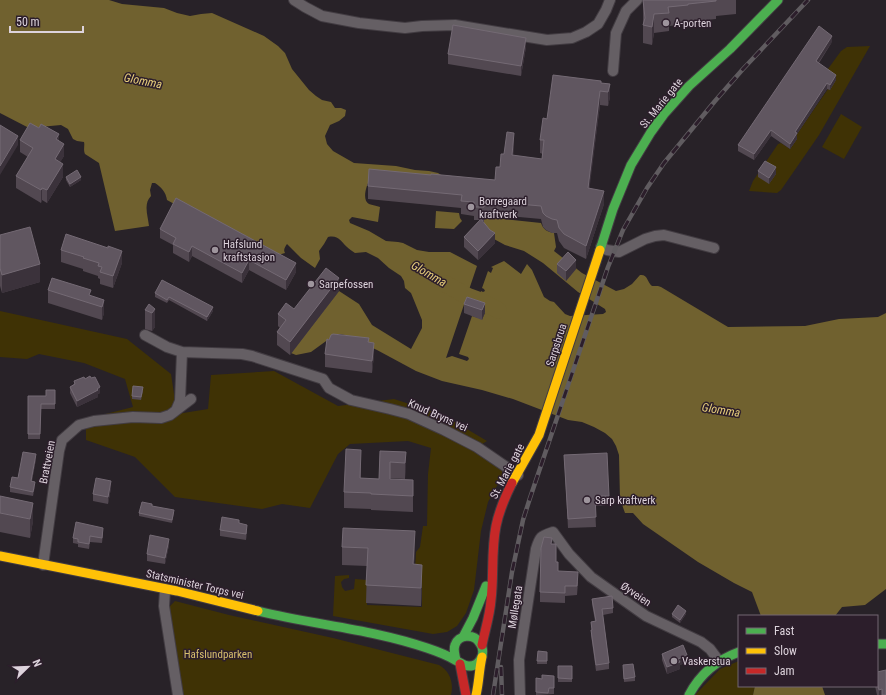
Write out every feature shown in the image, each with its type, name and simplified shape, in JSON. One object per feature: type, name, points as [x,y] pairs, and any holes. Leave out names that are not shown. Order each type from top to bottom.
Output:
[{"type":"main road","name":"St. Marie gate","points":[[596,264],[609,222],[631,165],[664,114],[689,86],[728,50],[778,0]]},
{"type":"main road","name":"Sarpsbrua","points":[[539,435],[596,264]]},
{"type":"main road","name":"St. Marie gate","points":[[482,645],[491,607],[495,535],[498,517],[505,497],[539,435]]},
{"type":"main road","name":"Statsminister Torps vei","points":[[0,556],[165,590],[279,616],[384,636],[430,649],[458,662]]},
{"type":"main road","name":"St. Marie gate","points":[[462,638],[471,625],[493,567]]},
{"type":"main road","name":"Statsminister Torps vei","points":[[384,636],[426,639]]},
{"type":"main road","points":[[446,639],[472,636],[477,638],[482,645],[483,653],[476,695]]},
{"type":"main road","points":[[462,638],[456,642],[453,651],[458,662],[466,695]]},
{"type":"main road","points":[[689,695],[698,680],[709,669],[719,661],[738,652]]},
{"type":"main road","points":[[458,662],[464,666],[473,666],[482,658]]},
{"type":"street","points":[[294,0],[322,16],[360,23],[406,28],[455,25],[547,40],[572,38],[586,32],[598,24],[610,0]]},
{"type":"street","points":[[613,71],[616,33],[626,11],[637,0]]},
{"type":"street","points":[[601,247],[607,250],[619,252],[645,239],[664,235],[714,248]]},
{"type":"street","points":[[145,335],[167,347],[182,352],[180,401],[177,408]]},
{"type":"street","name":"Knud Bryns vei","points":[[182,352],[242,354],[267,360],[278,365],[323,379],[329,388],[351,400],[390,408],[409,414],[444,430],[477,447],[518,475]]},
{"type":"street","name":"Brattveien","points":[[43,565],[59,451],[62,440],[78,425],[94,421],[133,417],[161,418],[170,415],[177,408],[191,399]]},
{"type":"street","name":"Øyveien","points":[[553,532],[569,554],[591,578],[646,616],[701,642],[710,649],[719,661]]},
{"type":"street","name":"Møllegata","points":[[520,695],[519,660],[536,549],[542,536],[553,532]]},
{"type":"street","points":[[165,590],[164,606],[178,695]]},
{"type":"green space","points":[[870,46],[819,135],[781,190],[777,193],[749,191],[753,181],[778,144],[781,143],[790,149],[797,139],[795,137],[828,89],[830,90],[825,73],[841,51],[847,47]]},
{"type":"green space","points":[[841,114],[862,127],[844,159],[822,147]]},
{"type":"green space","points":[[0,311],[127,339],[171,374],[177,414],[208,409],[211,375],[274,371],[338,406],[394,399],[450,419],[487,441],[473,450],[492,464],[502,469],[502,477],[488,502],[481,531],[474,590],[466,613],[457,626],[447,632],[433,634],[333,616],[335,576],[349,575],[349,578],[344,579],[341,582],[345,591],[354,589],[355,579],[367,580],[367,605],[422,607],[422,585],[403,584],[415,570],[416,552],[420,547],[423,526],[427,526],[428,474],[431,448],[408,441],[350,444],[338,454],[310,508],[282,504],[262,509],[175,497],[135,457],[86,440],[86,419],[133,407],[125,379],[84,363],[39,354],[27,359],[0,357]]},
{"type":"green space","name":"Hafslundparken","points":[[175,601],[229,615],[333,638],[439,665],[446,671],[450,678],[452,686],[451,695],[182,695],[168,613],[170,606]]},
{"type":"green space","points":[[738,661],[738,687],[755,687],[753,695],[695,695],[720,669]]},
{"type":"water","points":[[0,0],[109,0],[122,4],[164,8],[190,16],[212,13],[264,36],[278,46],[285,53],[292,69],[309,90],[322,100],[331,102],[335,108],[346,110],[345,116],[339,121],[330,125],[325,136],[327,144],[333,151],[354,163],[396,166],[429,171],[438,173],[444,177],[369,181],[365,197],[369,204],[380,207],[378,222],[352,217],[349,220],[350,223],[369,231],[386,241],[403,243],[417,250],[429,252],[450,252],[477,266],[446,358],[452,356],[467,361],[469,359],[468,357],[459,354],[472,316],[482,319],[485,313],[475,309],[481,291],[485,291],[482,288],[488,271],[491,273],[493,268],[491,267],[504,261],[521,274],[527,264],[532,270],[544,297],[554,302],[565,314],[570,316],[603,314],[606,312],[605,309],[578,292],[543,263],[524,251],[505,245],[494,239],[484,227],[484,217],[541,223],[546,230],[554,233],[556,247],[554,251],[582,273],[616,291],[624,289],[632,284],[640,275],[643,275],[652,286],[661,287],[728,327],[805,326],[839,319],[878,317],[886,313],[886,589],[865,605],[842,607],[836,615],[761,615],[752,592],[698,562],[643,524],[633,513],[625,513],[620,499],[619,455],[612,439],[605,433],[582,422],[568,420],[513,399],[442,381],[416,371],[345,335],[339,334],[333,336],[311,352],[296,355],[291,353],[339,291],[359,304],[372,325],[411,349],[422,328],[422,320],[411,293],[405,288],[404,281],[401,276],[378,258],[366,252],[355,253],[335,237],[328,237],[319,251],[320,259],[315,268],[301,258],[287,244],[284,250],[285,253],[271,257],[167,200],[163,190],[155,183],[152,183],[150,190],[151,196],[147,203],[149,226],[115,231],[99,163],[85,154],[84,142],[73,139],[68,129],[61,125],[29,128],[0,113]]},
{"type":"water","points":[[436,211],[459,213],[462,221],[454,229],[435,228]]},
{"type":"water","points":[[755,687],[822,687],[825,695],[753,695]]},
{"type":"building","points":[[643,0],[716,1],[668,7],[669,13],[654,14],[652,27],[643,25],[645,18]]},
{"type":"building","points":[[453,25],[526,38],[521,66],[448,54]]},
{"type":"building","points":[[819,26],[832,36],[816,61],[836,75],[830,85],[827,83],[795,132],[797,133],[790,144],[771,130],[754,154],[738,145]]},
{"type":"building","points":[[553,75],[601,81],[601,83],[610,84],[608,92],[600,91],[588,188],[604,191],[586,246],[564,234],[559,228],[557,220],[546,216],[543,213],[541,206],[484,201],[484,207],[474,207],[474,202],[461,201],[462,195],[368,186],[369,169],[495,180],[496,167],[500,167],[501,154],[504,154],[507,132],[514,133],[512,155],[542,159],[544,140],[540,140],[543,118],[547,119]]},
{"type":"building","points":[[30,123],[39,128],[41,124],[59,134],[56,139],[64,144],[55,159],[63,164],[47,190],[42,188],[41,190],[16,176],[33,148],[20,140]]},
{"type":"building","points":[[0,125],[18,136],[0,166]]},
{"type":"building","points":[[765,161],[776,167],[769,178],[758,171]]},
{"type":"building","points":[[77,170],[81,177],[70,184],[66,177]]},
{"type":"building","name":"Hafslund kraftstasjon","points":[[176,198],[296,263],[286,280],[249,260],[242,273],[192,246],[189,252],[173,244],[176,238],[160,229]]},
{"type":"building","points":[[481,219],[490,230],[495,233],[478,251],[464,237]]},
{"type":"building","points":[[30,227],[40,264],[2,275],[0,268],[0,235]]},
{"type":"building","points":[[66,234],[122,251],[113,276],[100,272],[102,267],[98,266],[99,263],[61,250]]},
{"type":"building","points":[[568,252],[576,260],[566,271],[557,264]]},
{"type":"building","points":[[326,268],[339,278],[290,342],[277,332],[286,320],[278,314],[286,303],[294,309]]},
{"type":"building","points":[[52,278],[91,290],[89,295],[104,300],[102,307],[48,290]]},
{"type":"building","points":[[162,280],[213,307],[207,317],[169,297],[167,300],[155,293]]},
{"type":"building","points":[[467,297],[485,303],[482,310],[464,304]]},
{"type":"building","points":[[149,304],[155,309],[152,313],[145,310]]},
{"type":"building","points":[[333,334],[369,338],[368,342],[374,343],[372,361],[325,354],[327,339],[329,340]]},
{"type":"building","points":[[90,376],[91,378],[95,377],[100,387],[97,389],[98,390],[77,401],[70,387],[75,384],[74,381],[84,377],[85,379]]},
{"type":"building","points":[[133,386],[143,387],[141,397],[132,396]]},
{"type":"building","points":[[46,390],[55,390],[55,404],[41,404],[40,434],[28,434],[28,396],[46,396]]},
{"type":"building","points":[[346,449],[361,450],[360,478],[379,479],[380,451],[406,452],[405,463],[390,462],[390,479],[413,480],[413,496],[344,492]]},
{"type":"building","points":[[23,452],[36,454],[31,481],[35,482],[33,492],[10,487],[12,477],[18,478]]},
{"type":"building","name":"Sarp kraftverk","points":[[607,453],[609,496],[595,496],[596,517],[568,519],[564,455]]},
{"type":"building","points":[[96,478],[111,481],[108,497],[93,494]]},
{"type":"building","points":[[0,496],[33,503],[30,519],[0,513]]},
{"type":"building","points":[[142,502],[152,504],[152,506],[174,510],[172,520],[139,513]]},
{"type":"building","points":[[222,517],[239,520],[239,523],[247,525],[246,534],[220,530]]},
{"type":"building","points":[[76,522],[103,528],[102,538],[90,536],[89,544],[78,542],[78,539],[73,538]]},
{"type":"building","points":[[343,528],[415,531],[413,564],[422,565],[421,588],[366,585],[368,548],[342,547]]},
{"type":"building","points":[[150,535],[169,539],[165,558],[147,554]]},
{"type":"building","points":[[544,537],[552,538],[551,544],[556,544],[556,562],[558,562],[558,571],[578,572],[577,586],[565,586],[565,593],[540,592],[541,548]]},
{"type":"building","points":[[612,596],[613,608],[602,609],[609,663],[596,665],[591,630],[591,622],[596,621],[592,599]]},
{"type":"building","points":[[678,605],[686,611],[680,620],[672,614]]},
{"type":"building","points":[[683,645],[687,655],[678,659],[680,662],[667,667],[662,654]]},
{"type":"building","points":[[538,651],[547,652],[547,661],[537,661]]},
{"type":"building","points":[[633,664],[635,677],[624,679],[623,665]]},
{"type":"building","points":[[558,666],[572,666],[572,679],[558,678]]},
{"type":"building","points":[[886,670],[886,695],[882,695],[882,689],[879,690],[878,672]]},
{"type":"building","points":[[542,675],[554,676],[554,688],[549,688],[548,693],[536,692],[536,678],[542,679]]},
{"type":"waterway","name":"Glomma","points":[[446,284],[467,296],[498,310]]},
{"type":"railway","points":[[493,695],[512,572],[523,520],[608,267],[623,230],[647,188],[664,163],[743,69],[808,0]]},
{"type":"railway","points":[[501,667],[502,695]]},
{"type":"traffic: fast","points":[[600,250],[613,209],[631,165],[651,132],[664,114],[689,86],[730,49],[778,0]]},
{"type":"traffic: fast","points":[[463,637],[473,618],[486,586]]},
{"type":"traffic: fast","points":[[258,611],[385,636],[441,653],[467,666],[477,664],[480,661],[483,654],[479,642],[470,636],[459,639],[454,647],[456,660]]},
{"type":"traffic: fast","points":[[878,644],[886,644]]},
{"type":"traffic: fast","points":[[689,695],[693,687],[704,674],[723,659],[738,652]]},
{"type":"traffic: slow","points":[[512,483],[539,435],[600,250]]},
{"type":"traffic: slow","points":[[0,556],[177,591],[258,611]]},
{"type":"traffic: slow","points":[[476,695],[482,657]]},
{"type":"traffic: jam","points":[[482,645],[489,617],[496,526],[502,504],[512,483]]},
{"type":"traffic: jam","points":[[460,664],[466,695]]},
{"type":"place","name":"A-porten","points":[[666,23]]},
{"type":"place","name":"Borregaard kraftverk","points":[[471,207]]},
{"type":"place","name":"Hafslund kraftstasjon","points":[[215,250]]},
{"type":"place","name":"Sarpefossen","points":[[311,284]]},
{"type":"place","name":"Sarp kraftverk","points":[[587,500]]},
{"type":"place","name":"Vaskerstua","points":[[674,661]]}]
